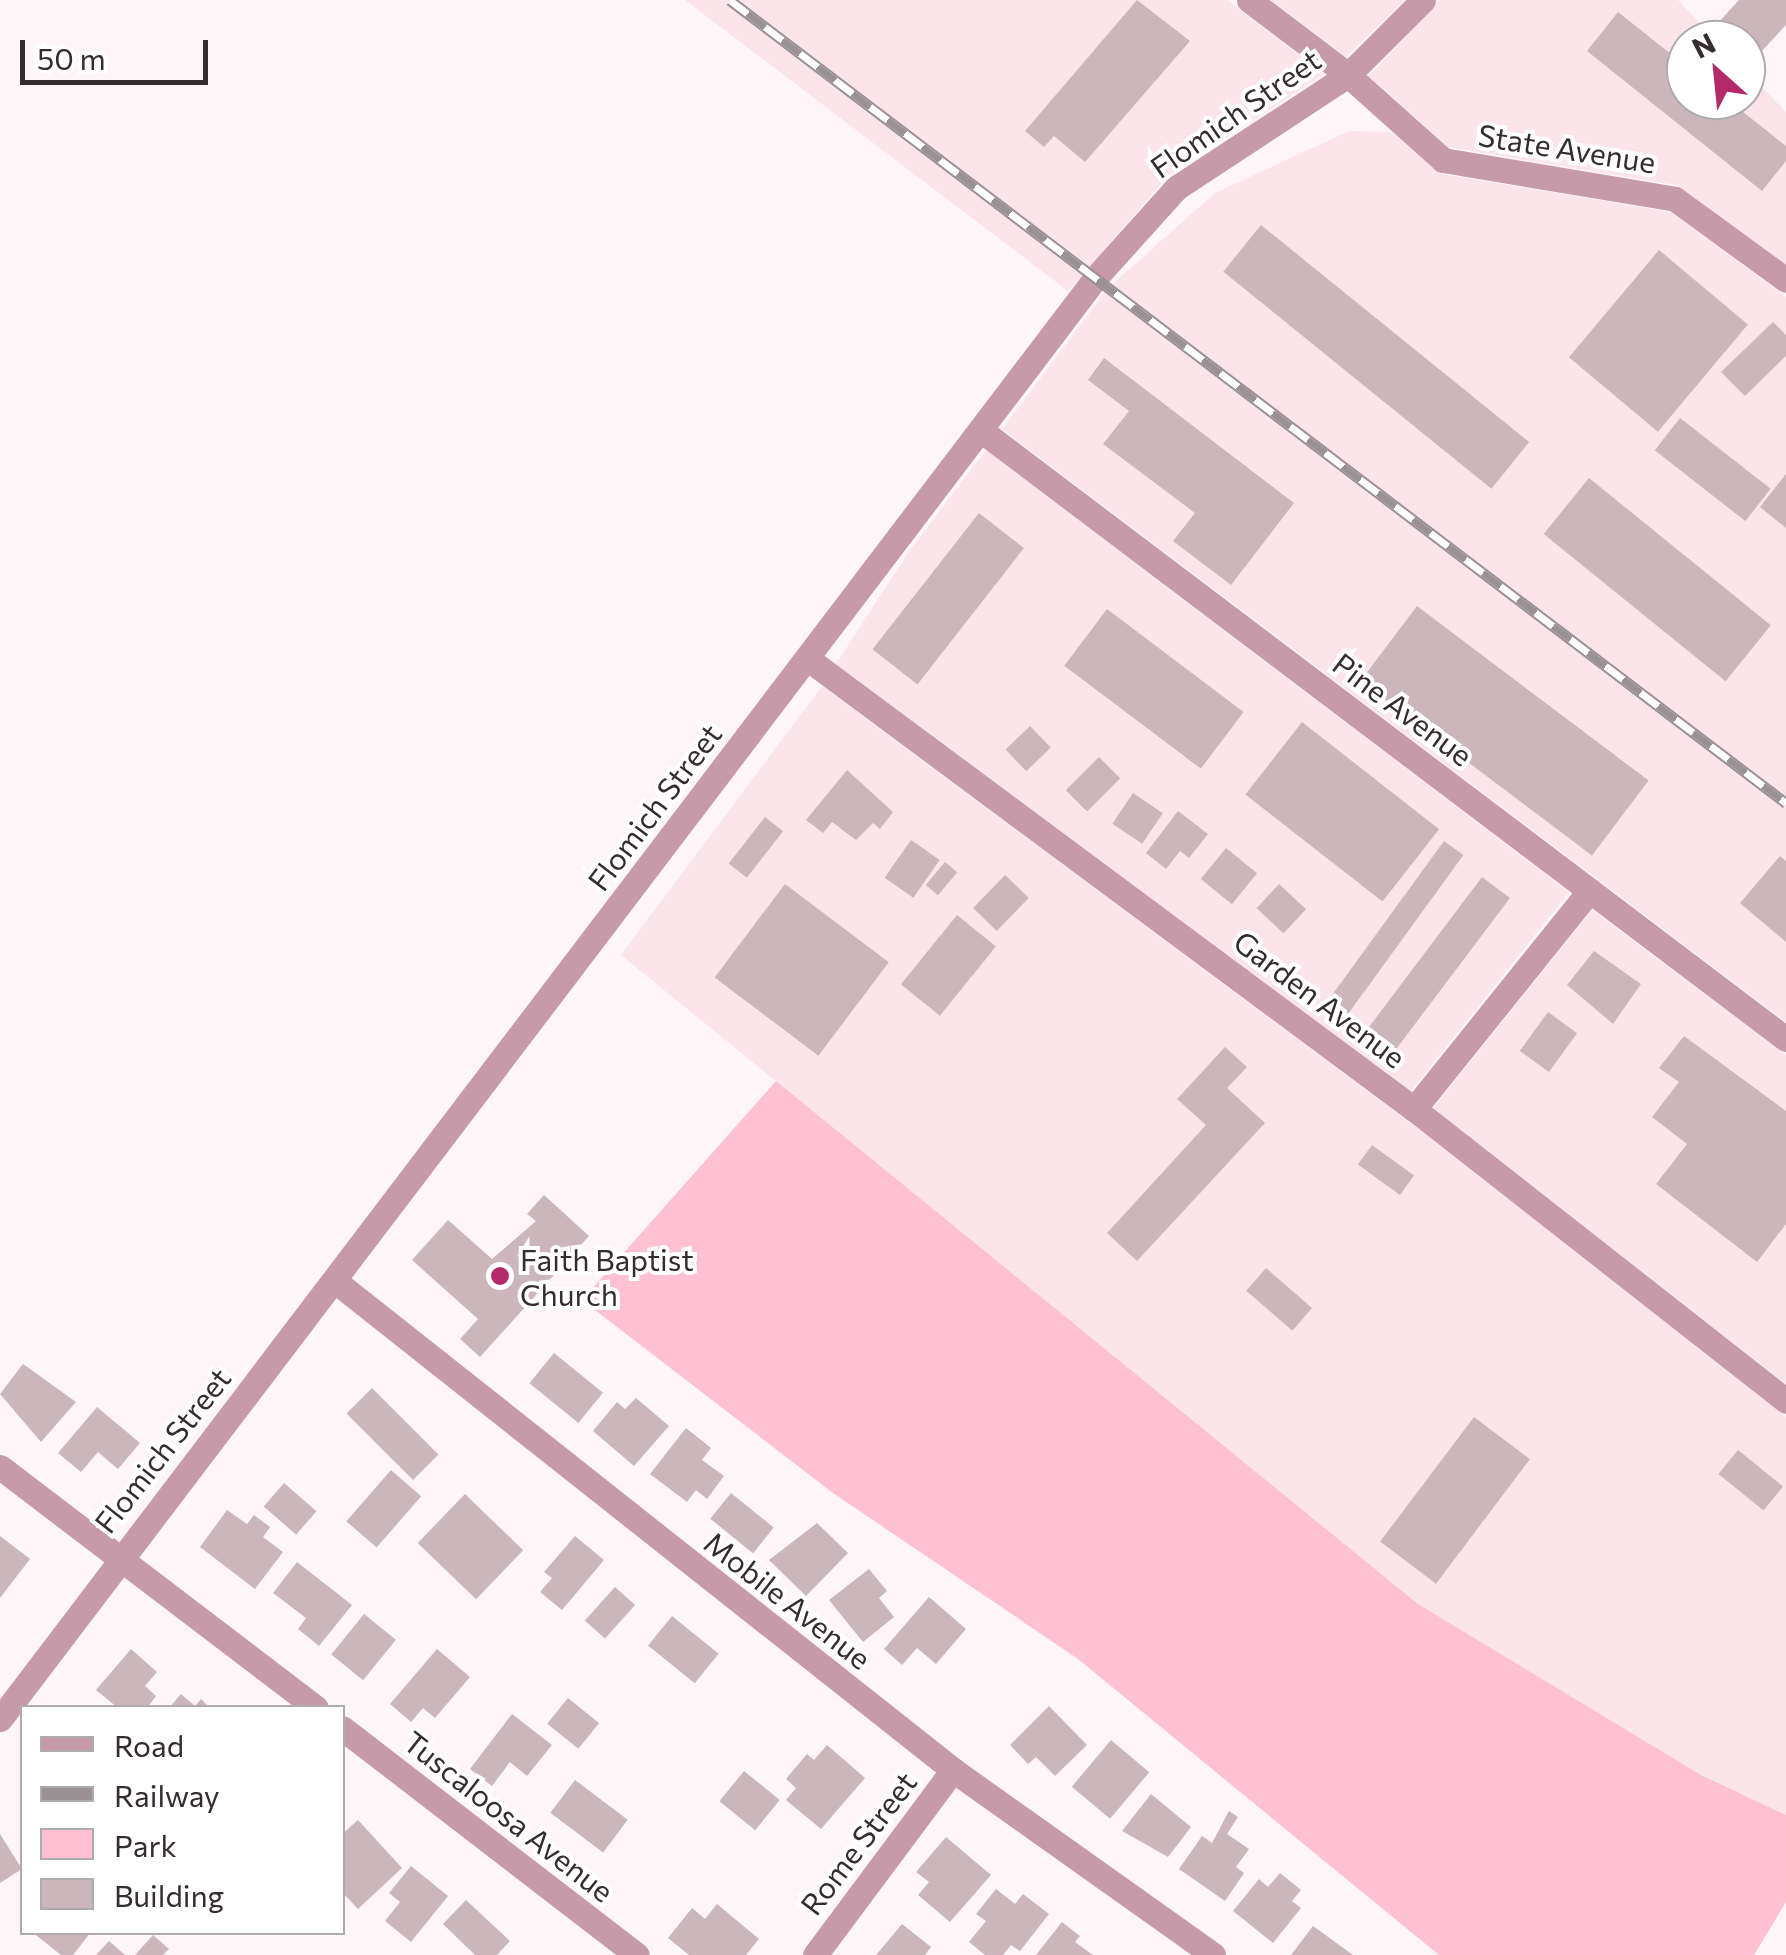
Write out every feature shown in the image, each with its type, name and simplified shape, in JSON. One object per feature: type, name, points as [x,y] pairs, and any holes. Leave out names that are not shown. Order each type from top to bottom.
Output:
[{"type":"street","name":"State Avenue","points":[[1249,0],[1348,75],[1443,160],[1675,199],[1786,280]]},
{"type":"street","name":"Flomich Street","points":[[0,1718],[982,431],[1096,276],[1176,188],[1348,75],[1423,0]]},
{"type":"street","name":"Pine Avenue","points":[[982,431],[1786,1039]]},
{"type":"street","name":"Garden Avenue","points":[[808,659],[1414,1110],[1786,1400]]},
{"type":"street","points":[[1414,1110],[1589,891]]},
{"type":"street","name":"Mobile Avenue","points":[[335,1281],[954,1770],[1213,1955]]},
{"type":"street","points":[[0,1467],[312,1705]]},
{"type":"street","name":"Tuscaloosa Avenue","points":[[345,1730],[637,1955]]},
{"type":"street","name":"Rome Street","points":[[815,1955],[954,1770]]},
{"type":"shaded area","points":[[685,0],[1227,0],[1324,74],[1168,176],[1068,291]]},
{"type":"shaded area","points":[[1271,0],[1405,0],[1346,57]]},
{"type":"shaded area","points":[[1440,0],[1678,0],[1697,20],[1666,20],[1666,120],[1766,120],[1766,92],[1786,112],[1786,264],[1676,185],[1448,147],[1369,76]]},
{"type":"shaded area","points":[[1349,131],[1392,132],[1442,174],[1671,212],[1786,297],[1786,1022],[1002,429],[1108,288],[1215,193]]},
{"type":"shaded area","points":[[986,450],[1569,892],[1411,1091],[836,664],[910,550]]},
{"type":"shaded area","points":[[822,686],[1417,1128],[1786,1417],[1786,1815],[1701,1775],[1418,1604],[621,955]]},
{"type":"shaded area","points":[[1592,910],[1786,1055],[1786,1384],[1433,1108]]},
{"type":"green space","points":[[776,1081],[1418,1604],[1701,1775],[1786,1815],[1786,1902],[1754,1955],[1439,1955],[1078,1659],[833,1493],[582,1300]]},
{"type":"building","points":[[1137,0],[1190,41],[1085,162],[1054,136],[1044,147],[1025,131]]},
{"type":"building","points":[[1739,0],[1786,0],[1786,25],[1766,46],[1766,20],[1720,20]]},
{"type":"building","points":[[1618,12],[1666,50],[1666,114],[1587,51]]},
{"type":"building","points":[[1673,120],[1753,120],[1786,146],[1786,161],[1762,191]]},
{"type":"building","points":[[1261,225],[1529,442],[1491,489],[1223,272]]},
{"type":"building","points":[[1659,250],[1748,325],[1658,432],[1569,357]]},
{"type":"building","points":[[1773,322],[1786,335],[1786,356],[1745,396],[1721,372]]},
{"type":"building","points":[[1104,358],[1294,503],[1231,585],[1173,541],[1195,513],[1103,444],[1129,411],[1088,380]]},
{"type":"building","points":[[1680,418],[1771,489],[1745,521],[1655,450]]},
{"type":"building","points":[[1786,474],[1786,528],[1760,507]]},
{"type":"building","points":[[1589,478],[1771,625],[1726,681],[1544,534]]},
{"type":"building","points":[[979,513],[1024,548],[917,684],[872,649]]},
{"type":"building","points":[[1417,606],[1649,781],[1592,856],[1360,681]]},
{"type":"building","points":[[1107,609],[1244,712],[1201,769],[1064,666]]},
{"type":"building","points":[[1302,722],[1439,829],[1382,902],[1245,794]]},
{"type":"building","points":[[1030,726],[1051,748],[1026,771],[1006,750]]},
{"type":"building","points":[[1099,757],[1120,778],[1087,811],[1066,790]]},
{"type":"building","points":[[847,770],[893,812],[880,829],[873,823],[856,840],[832,822],[823,833],[806,820]]},
{"type":"building","points":[[1133,793],[1163,813],[1142,844],[1112,824]]},
{"type":"building","points":[[1178,811],[1208,834],[1189,858],[1180,851],[1166,869],[1146,853]]},
{"type":"building","points":[[765,817],[783,831],[747,878],[729,863]]},
{"type":"building","points":[[911,840],[940,860],[913,898],[885,878]]},
{"type":"building","points":[[1444,841],[1463,855],[1348,1014],[1329,1000]]},
{"type":"building","points":[[1226,848],[1257,873],[1232,904],[1201,879]]},
{"type":"building","points":[[1780,856],[1786,861],[1786,942],[1740,903]]},
{"type":"building","points":[[945,862],[957,872],[938,895],[926,885]]},
{"type":"building","points":[[1005,875],[1029,898],[997,931],[973,908]]},
{"type":"building","points":[[1482,877],[1510,898],[1393,1054],[1365,1033]]},
{"type":"building","points":[[785,884],[889,962],[818,1056],[715,977]]},
{"type":"building","points":[[1279,884],[1306,909],[1284,933],[1256,908]]},
{"type":"building","points":[[957,915],[996,946],[940,1016],[901,984]]},
{"type":"building","points":[[1594,951],[1641,984],[1613,1024],[1567,985]]},
{"type":"building","points":[[1548,1012],[1577,1033],[1549,1072],[1520,1051]]},
{"type":"building","points":[[1684,1036],[1786,1111],[1786,1224],[1757,1262],[1656,1184],[1687,1144],[1652,1117],[1679,1082],[1659,1068]]},
{"type":"building","points":[[1225,1047],[1247,1067],[1227,1088],[1265,1123],[1137,1261],[1107,1233],[1206,1125],[1177,1099]]},
{"type":"building","points":[[1372,1145],[1414,1176],[1400,1195],[1358,1164]]},
{"type":"building","points":[[544,1195],[589,1236],[480,1357],[460,1339],[478,1319],[412,1260],[448,1220],[492,1259],[536,1221],[527,1214]]},
{"type":"building","points":[[1266,1268],[1312,1308],[1292,1331],[1246,1291]]},
{"type":"building","points":[[554,1353],[603,1393],[578,1423],[529,1383]]},
{"type":"building","points":[[23,1364],[76,1402],[41,1442],[0,1394]]},
{"type":"building","points":[[372,1388],[438,1454],[413,1480],[347,1413]]},
{"type":"building","points":[[636,1398],[669,1426],[634,1466],[593,1431],[617,1402],[625,1409]]},
{"type":"building","points":[[97,1407],[140,1443],[118,1469],[98,1452],[81,1472],[58,1453]]},
{"type":"building","points":[[1474,1417],[1530,1459],[1436,1584],[1380,1542]]},
{"type":"building","points":[[686,1428],[711,1448],[702,1460],[724,1476],[707,1499],[696,1490],[687,1502],[650,1474]]},
{"type":"building","points":[[1738,1450],[1783,1487],[1764,1511],[1718,1474]]},
{"type":"building","points":[[391,1470],[421,1496],[377,1548],[346,1521]]},
{"type":"building","points":[[284,1483],[316,1511],[296,1535],[264,1506]]},
{"type":"building","points":[[731,1493],[774,1528],[753,1553],[710,1519]]},
{"type":"building","points":[[465,1494],[523,1550],[476,1599],[418,1543]]},
{"type":"building","points":[[227,1510],[247,1524],[254,1515],[270,1527],[263,1537],[283,1552],[255,1589],[200,1547]]},
{"type":"building","points":[[817,1523],[848,1553],[806,1596],[769,1560]]},
{"type":"building","points":[[0,1536],[30,1559],[0,1598]]},
{"type":"building","points":[[575,1536],[604,1560],[562,1610],[540,1592],[552,1578],[544,1572]]},
{"type":"building","points":[[297,1562],[352,1605],[319,1646],[298,1629],[306,1618],[273,1593]]},
{"type":"building","points":[[869,1569],[887,1591],[879,1598],[894,1617],[863,1642],[829,1600]]},
{"type":"building","points":[[615,1587],[635,1605],[605,1639],[585,1620]]},
{"type":"building","points":[[929,1597],[966,1629],[936,1664],[917,1648],[902,1665],[884,1649]]},
{"type":"building","points":[[364,1614],[396,1640],[363,1680],[331,1654]]},
{"type":"building","points":[[672,1616],[719,1654],[695,1683],[648,1646]]},
{"type":"building","points":[[131,1649],[157,1672],[145,1686],[156,1696],[149,1705],[114,1705],[96,1690]]},
{"type":"building","points":[[437,1649],[470,1677],[435,1718],[423,1708],[411,1722],[390,1704]]},
{"type":"building","points":[[181,1694],[194,1705],[172,1705]]},
{"type":"building","points":[[568,1698],[599,1723],[578,1749],[547,1724]]},
{"type":"building","points":[[1049,1706],[1087,1745],[1055,1776],[1036,1757],[1028,1764],[1010,1745]]},
{"type":"building","points":[[512,1714],[552,1745],[527,1776],[510,1762],[492,1786],[470,1769]]},
{"type":"building","points":[[1111,1740],[1149,1772],[1110,1819],[1072,1787]]},
{"type":"building","points":[[827,1745],[865,1778],[821,1829],[786,1800],[796,1788],[786,1779],[807,1754],[814,1760]]},
{"type":"building","points":[[744,1771],[780,1800],[755,1830],[719,1801]]},
{"type":"building","points":[[575,1780],[628,1820],[603,1852],[550,1813]]},
{"type":"building","points":[[1151,1794],[1191,1827],[1168,1857],[1122,1831]]},
{"type":"building","points":[[1229,1811],[1238,1817],[1227,1834],[1249,1849],[1236,1867],[1244,1873],[1225,1901],[1179,1869],[1202,1836],[1212,1843]]},
{"type":"building","points":[[358,1820],[402,1868],[358,1909],[345,1895],[345,1831]]},
{"type":"building","points":[[0,1834],[20,1870],[0,1883]]},
{"type":"building","points":[[946,1837],[991,1875],[950,1922],[918,1895],[929,1882],[916,1872]]},
{"type":"building","points":[[411,1866],[448,1896],[411,1942],[385,1921],[400,1902],[389,1893]]},
{"type":"building","points":[[1280,1873],[1301,1890],[1292,1901],[1301,1908],[1273,1943],[1233,1911],[1259,1879],[1268,1887]]},
{"type":"building","points":[[996,1889],[1015,1904],[1023,1894],[1049,1914],[1020,1951],[1011,1945],[1003,1955],[985,1955],[969,1942],[986,1921],[976,1914]]},
{"type":"building","points":[[466,1900],[510,1941],[497,1955],[475,1955],[443,1924]]},
{"type":"building","points":[[717,1904],[759,1939],[746,1955],[689,1955],[668,1938],[692,1908],[705,1919]]},
{"type":"building","points":[[1062,1922],[1080,1936],[1075,1942],[1093,1955],[1036,1955]]},
{"type":"building","points":[[902,1924],[931,1947],[925,1955],[876,1955]]},
{"type":"building","points":[[1313,1926],[1353,1955],[1291,1955]]},
{"type":"building","points":[[36,1935],[89,1935],[73,1955],[61,1955]]},
{"type":"building","points":[[153,1935],[169,1949],[163,1955],[135,1955]]},
{"type":"building","points":[[109,1941],[125,1955],[96,1955]]},
{"type":"railway","points":[[730,0],[1786,803]]},
{"type":"place","name":"Faith Baptist Church","points":[[500,1276]]}]
